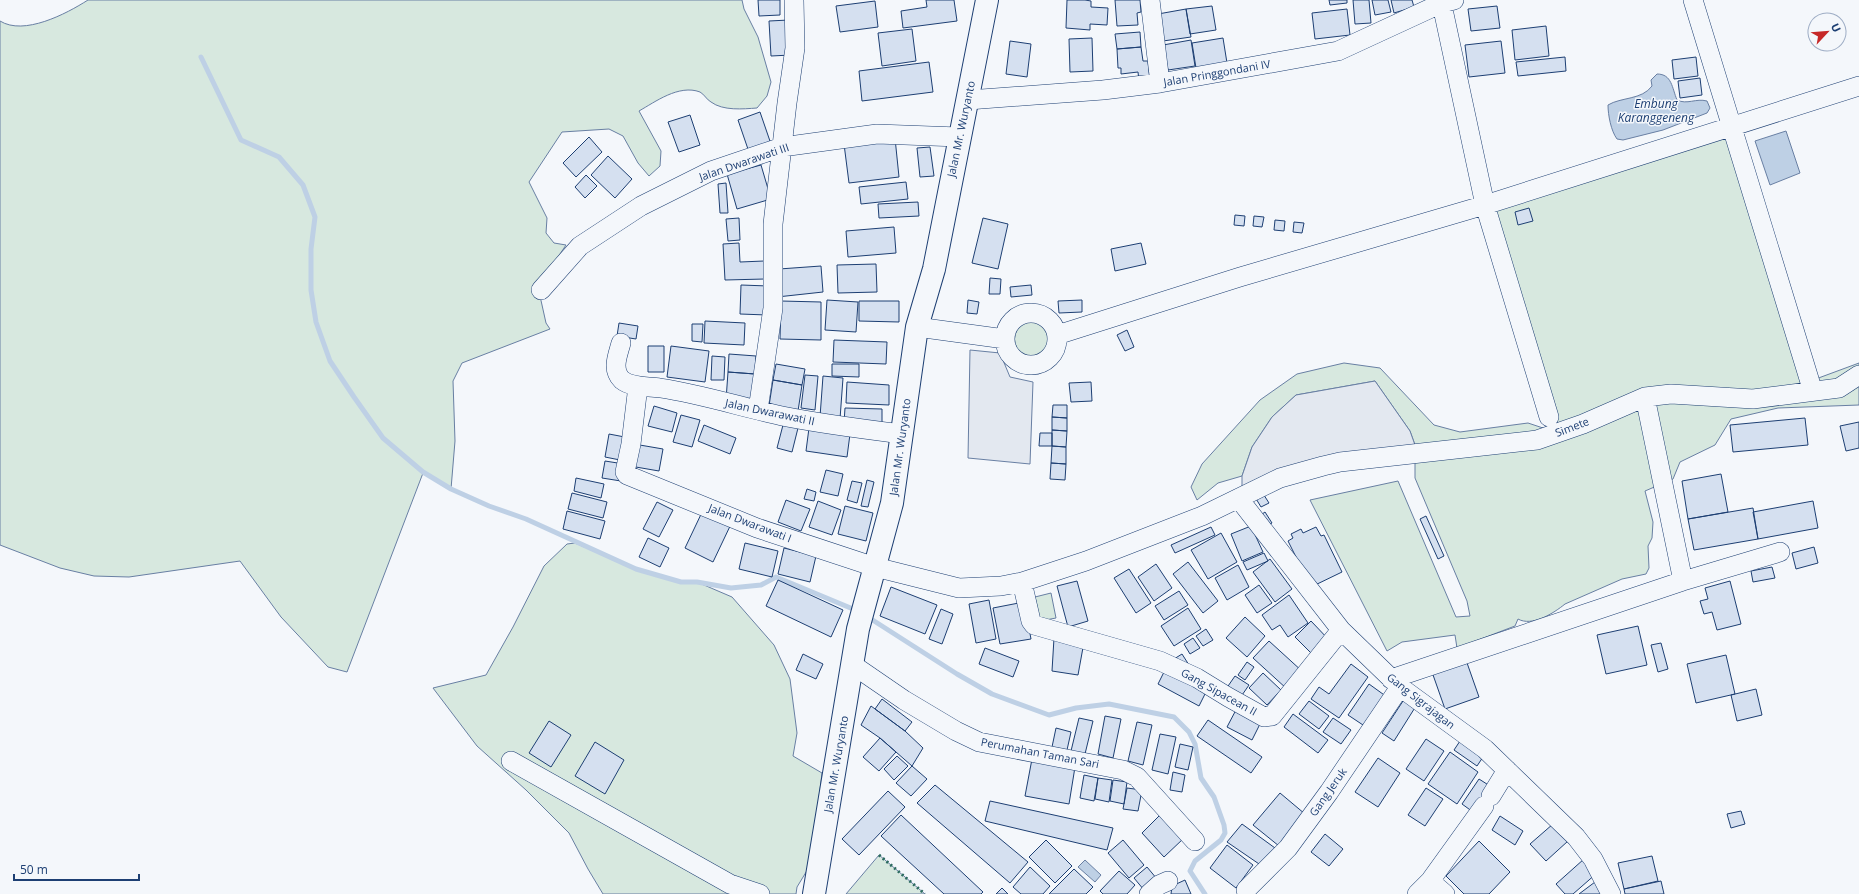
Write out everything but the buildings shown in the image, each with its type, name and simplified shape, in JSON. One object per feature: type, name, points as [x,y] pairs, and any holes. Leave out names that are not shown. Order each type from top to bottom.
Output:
[{"type":"main road","name":"Jalan Mr. Wuryanto","points":[[814,894],[858,629],[892,503],[917,326],[934,269],[987,0]]},
{"type":"street","points":[[758,410],[773,308],[772,224],[795,48],[794,0]]},
{"type":"street","points":[[1150,0],[1160,83]]},
{"type":"street","points":[[1693,0],[1810,382]]},
{"type":"street","points":[[1446,1],[1485,205],[1549,417]]},
{"type":"street","name":"Jalan Pringgondani IV","points":[[968,100],[1103,90],[1160,83],[1338,51],[1446,1]]},
{"type":"street","points":[[1057,335],[1240,277],[1485,205],[1859,86]]},
{"type":"street","name":"Jalan Dwarawati III","points":[[541,290],[580,246],[641,206],[711,171],[782,147],[877,134],[959,137]]},
{"type":"street","points":[[1028,313],[1035,313],[1045,316],[1053,324],[1057,335],[1057,343],[1054,351],[1048,358],[1033,364],[1025,364],[1017,360],[1011,354],[1005,339],[1008,328],[1014,319],[1028,313]]},
{"type":"street","points":[[917,326],[1005,339]]},
{"type":"street","points":[[621,343],[615,363],[618,374],[623,381],[638,386]]},
{"type":"street","name":"Simete","points":[[1022,582],[1086,562],[1202,516],[1280,478],[1340,462],[1537,440],[1583,424],[1645,397],[1671,394],[1754,399],[1839,388],[1859,375]]},
{"type":"street","name":"Jalan Dwarawati II","points":[[638,386],[660,388],[847,428],[902,434]]},
{"type":"street","name":"Jalan Dwarawati I","points":[[638,386],[631,444],[625,472],[627,475],[757,528],[875,567],[959,588],[1001,586],[1022,582]]},
{"type":"street","points":[[1645,397],[1683,581]]},
{"type":"street","name":"Gang Sigrajagan","points":[[1239,499],[1341,630],[1395,683],[1485,749],[1576,837],[1593,859],[1611,894]]},
{"type":"street","points":[[1395,683],[1683,581],[1780,552]]},
{"type":"street","name":"Gang Sipacean II","points":[[1022,582],[1031,621],[1034,624],[1160,661],[1198,678],[1264,717],[1272,716],[1341,630]]},
{"type":"street","name":"Perumahan Taman Sari","points":[[853,665],[904,700],[956,731],[979,742],[1123,770],[1130,773],[1137,777],[1195,840]]},
{"type":"street","name":"Gang Jeruk","points":[[1246,890],[1288,848],[1329,792],[1395,683]]},
{"type":"street","points":[[511,761],[730,884],[760,894]]},
{"type":"street","points":[[1445,894],[1423,888],[1488,801],[1507,770]]},
{"type":"street","points":[[1148,894],[1159,885],[1168,881]]},
{"type":"shaded area","points":[[88,0],[742,0],[744,9],[758,37],[771,82],[767,96],[757,108],[739,109],[721,107],[710,101],[700,92],[684,90],[676,92],[639,111],[661,151],[660,166],[649,176],[638,163],[623,136],[609,129],[562,132],[529,182],[547,218],[546,233],[554,243],[566,245],[538,287],[546,323],[550,329],[462,363],[453,381],[455,441],[451,489],[423,473],[347,672],[328,667],[281,617],[240,561],[129,577],[94,576],[60,568],[0,545],[0,21],[10,25],[33,25],[57,17]]},
{"type":"shaded area","points":[[1728,131],[1805,383],[1859,363],[1859,405],[1778,408],[1731,419],[1715,445],[1680,462],[1673,479],[1645,491],[1653,522],[1652,538],[1648,546],[1649,568],[1646,574],[1622,579],[1565,604],[1543,618],[1530,621],[1518,619],[1515,626],[1457,648],[1455,635],[1402,642],[1387,651],[1310,500],[1398,481],[1456,617],[1470,616],[1467,601],[1415,478],[1415,445],[1410,431],[1375,381],[1296,395],[1272,417],[1252,447],[1242,476],[1218,483],[1197,500],[1191,487],[1202,464],[1260,400],[1297,374],[1344,363],[1380,368],[1434,425],[1460,432],[1528,423],[1543,428],[1558,428],[1492,211]]},
{"type":"shaded area","points":[[1028,319],[1036,319],[1043,322],[1049,328],[1052,339],[1049,350],[1043,356],[1036,359],[1028,359],[1021,356],[1015,350],[1012,343],[1012,335],[1015,328],[1021,322]]},
{"type":"shaded area","points":[[970,350],[1000,353],[1010,377],[1033,382],[1030,464],[968,458]]},
{"type":"shaded area","points":[[1375,381],[1410,431],[1415,445],[1242,487],[1242,476],[1252,447],[1272,417],[1296,395]]},
{"type":"shaded area","points":[[575,543],[636,569],[681,582],[697,582],[732,597],[774,645],[790,679],[797,733],[793,756],[822,773],[811,864],[797,887],[796,894],[603,894],[569,833],[526,790],[477,746],[433,688],[486,675],[513,627],[544,566],[567,544]]},
{"type":"shaded area","points":[[1051,593],[1056,618],[1040,621],[1035,597]]},
{"type":"shaded area","points":[[879,855],[885,860],[925,894],[846,894]]},
{"type":"water","name":"Embung Karanggeneng","points":[[1657,74],[1666,76],[1669,79],[1677,100],[1684,102],[1699,100],[1707,101],[1710,108],[1707,113],[1663,130],[1623,140],[1617,139],[1610,123],[1608,105],[1648,91],[1652,86],[1651,80]]},
{"type":"water","points":[[1786,131],[1800,173],[1770,185],[1755,141]]},
{"type":"water","points":[[1085,860],[1101,875],[1095,882],[1078,867]]},
{"type":"waterway","points":[[201,57],[241,140],[279,157],[303,185],[315,217],[311,249],[311,290],[316,322],[330,361],[383,438],[423,472],[451,489],[489,506],[526,519],[636,569],[681,582],[697,582],[731,588],[761,585],[776,577],[853,609]]},
{"type":"waterway","points":[[871,619],[957,674],[992,694],[1049,715],[1076,708],[1109,704],[1174,717],[1189,732],[1195,744],[1201,778],[1214,797],[1224,825],[1225,833],[1221,840],[1195,861],[1190,871],[1205,894]]},
{"type":"hedge","points":[[879,855],[925,894]]}]
